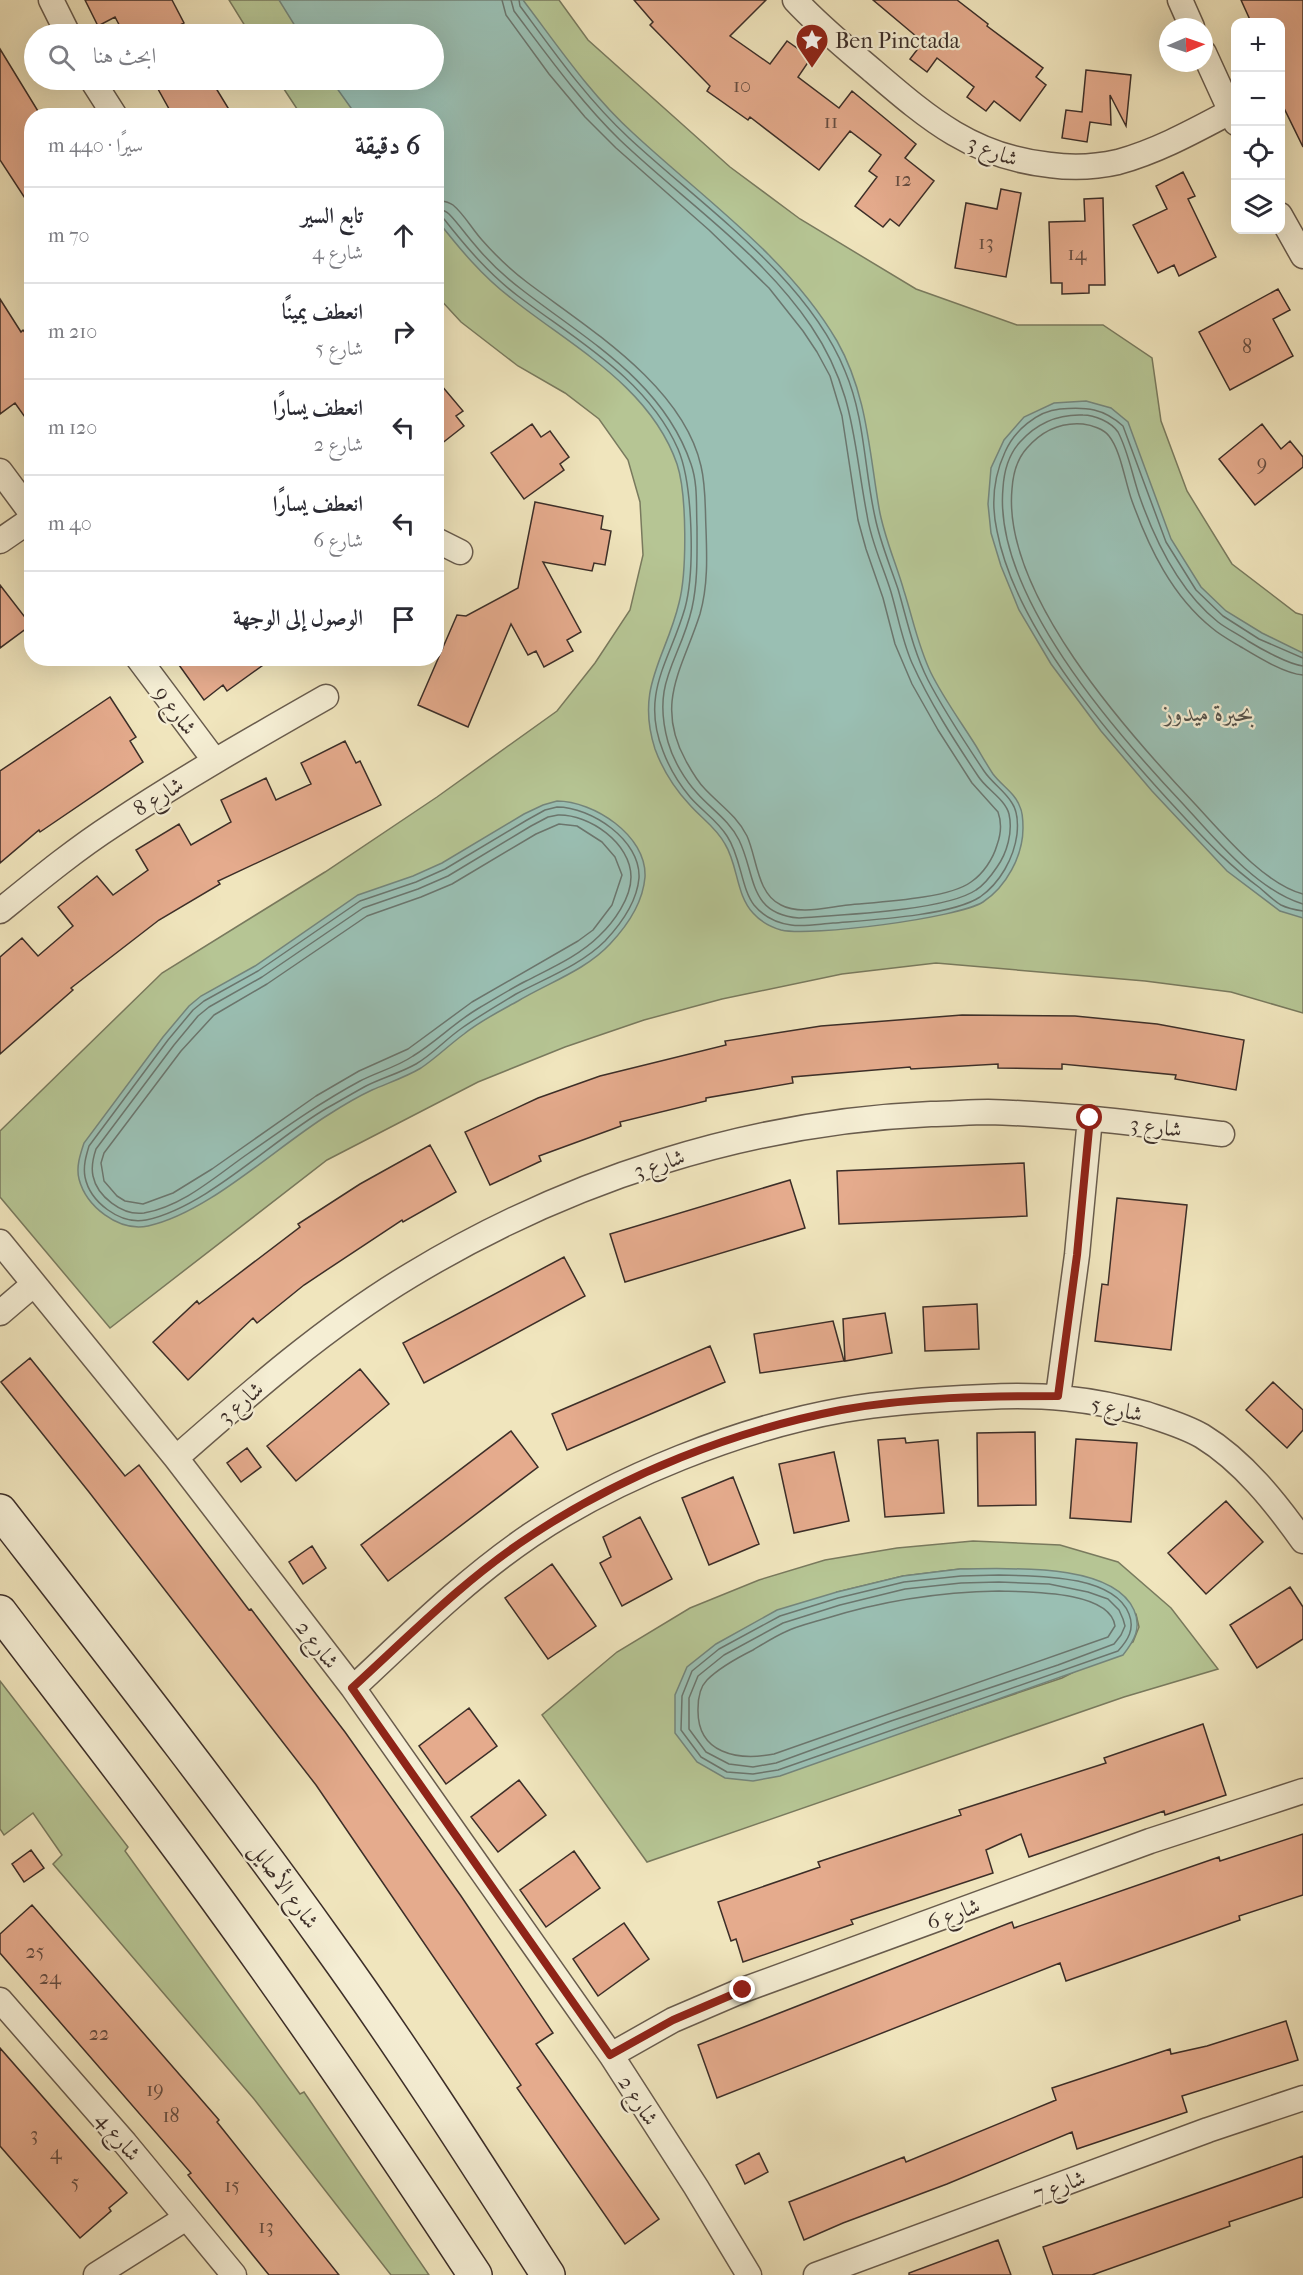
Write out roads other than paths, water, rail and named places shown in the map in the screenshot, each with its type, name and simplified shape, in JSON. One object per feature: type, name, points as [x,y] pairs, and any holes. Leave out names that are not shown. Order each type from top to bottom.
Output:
[{"type":"main road","name":"شارع الأصايل","points":[[0,1510],[217,1791],[329,1945],[432,2094],[548,2275]]},
{"type":"main road","points":[[0,1612],[160,1822],[248,1943],[475,2275]]},
{"type":"street","points":[[51,0],[63,24]]},
{"type":"street","name":"شارع 3","points":[[795,0],[855,56],[938,124],[978,148],[1023,162],[1070,167],[1116,162],[1231,119]]},
{"type":"street","points":[[1180,0],[1188,18]]},
{"type":"street","points":[[1212,72],[1231,114]]},
{"type":"street","points":[[99,90],[110,108]]},
{"type":"street","points":[[1285,222],[1303,256]]},
{"type":"street","points":[[0,471],[24,503]]},
{"type":"street","points":[[0,541],[24,524]]},
{"type":"street","points":[[444,544],[460,552]]},
{"type":"street","name":"شارع 9","points":[[144,666],[214,761]]},
{"type":"street","name":"شارع 8","points":[[0,911],[62,861],[111,826],[214,761],[326,697]]},
{"type":"street","name":"شارع 3","points":[[176,1458],[260,1385],[333,1327],[411,1275],[492,1230],[588,1188],[687,1153],[778,1131],[881,1116],[986,1112],[1090,1118],[1222,1134]]},
{"type":"street","points":[[1058,1396],[1077,1255],[1090,1118]]},
{"type":"street","name":"شارع 2","points":[[0,1243],[176,1458],[352,1688],[610,2055],[749,2275]]},
{"type":"street","points":[[0,1292],[29,1278]]},
{"type":"street","points":[[0,1313],[29,1278]]},
{"type":"street","name":"شارع 5","points":[[352,1688],[464,1586],[531,1535],[603,1493],[680,1458],[759,1431],[841,1410],[949,1399],[1058,1396],[1112,1405],[1165,1420],[1201,1435],[1232,1458],[1281,1510],[1303,1541]]},
{"type":"street","name":"شارع 6","points":[[610,2055],[673,2020],[734,1993],[1150,1841],[1303,1791]]},
{"type":"street","name":"شارع 4","points":[[0,2000],[125,2143],[234,2275]]},
{"type":"street","name":"شارع 7","points":[[816,2275],[1208,2130],[1303,2098]]},
{"type":"street","points":[[96,2275],[186,2218]]},
{"type":"water","points":[[279,0],[523,0],[575,69],[617,118],[743,230],[794,282],[837,341],[855,381],[866,423],[881,519],[926,663],[941,692],[991,771],[1015,798],[1021,809],[1023,820],[1020,849],[1012,870],[991,896],[968,908],[916,920],[821,931],[781,930],[759,919],[747,906],[725,844],[669,778],[655,749],[650,727],[648,708],[650,690],[679,603],[685,553],[683,494],[677,464],[665,436],[628,390],[583,351],[500,289],[471,261],[444,229],[444,108],[351,108],[338,90],[444,90],[444,24],[294,24]]},
{"type":"water","name":"بحيرة ميدوز","points":[[1086,401],[1111,408],[1128,422],[1171,539],[1201,587],[1226,611],[1262,633],[1303,653],[1303,918],[1280,911],[1227,871],[1152,791],[1101,731],[1051,664],[1019,610],[1001,566],[991,533],[988,504],[991,468],[1004,440],[1024,417],[1054,403]]},
{"type":"water","points":[[557,801],[586,807],[615,823],[628,834],[643,862],[644,886],[638,904],[622,929],[600,953],[578,969],[490,1016],[421,1068],[366,1093],[333,1112],[241,1178],[194,1208],[171,1219],[137,1227],[115,1221],[105,1215],[89,1199],[78,1174],[84,1143],[189,1006],[201,996],[255,966],[358,895],[413,876],[442,863],[524,814]]},
{"type":"water","points":[[960,1569],[1056,1571],[1081,1575],[1104,1583],[1122,1594],[1134,1610],[1137,1623],[1136,1634],[1123,1655],[780,1776],[753,1781],[725,1778],[697,1762],[675,1733],[675,1695],[687,1667],[716,1644],[777,1610],[903,1576]]},
{"type":"place","name":"Ben Pinctada","points":[[812,69]]}]
